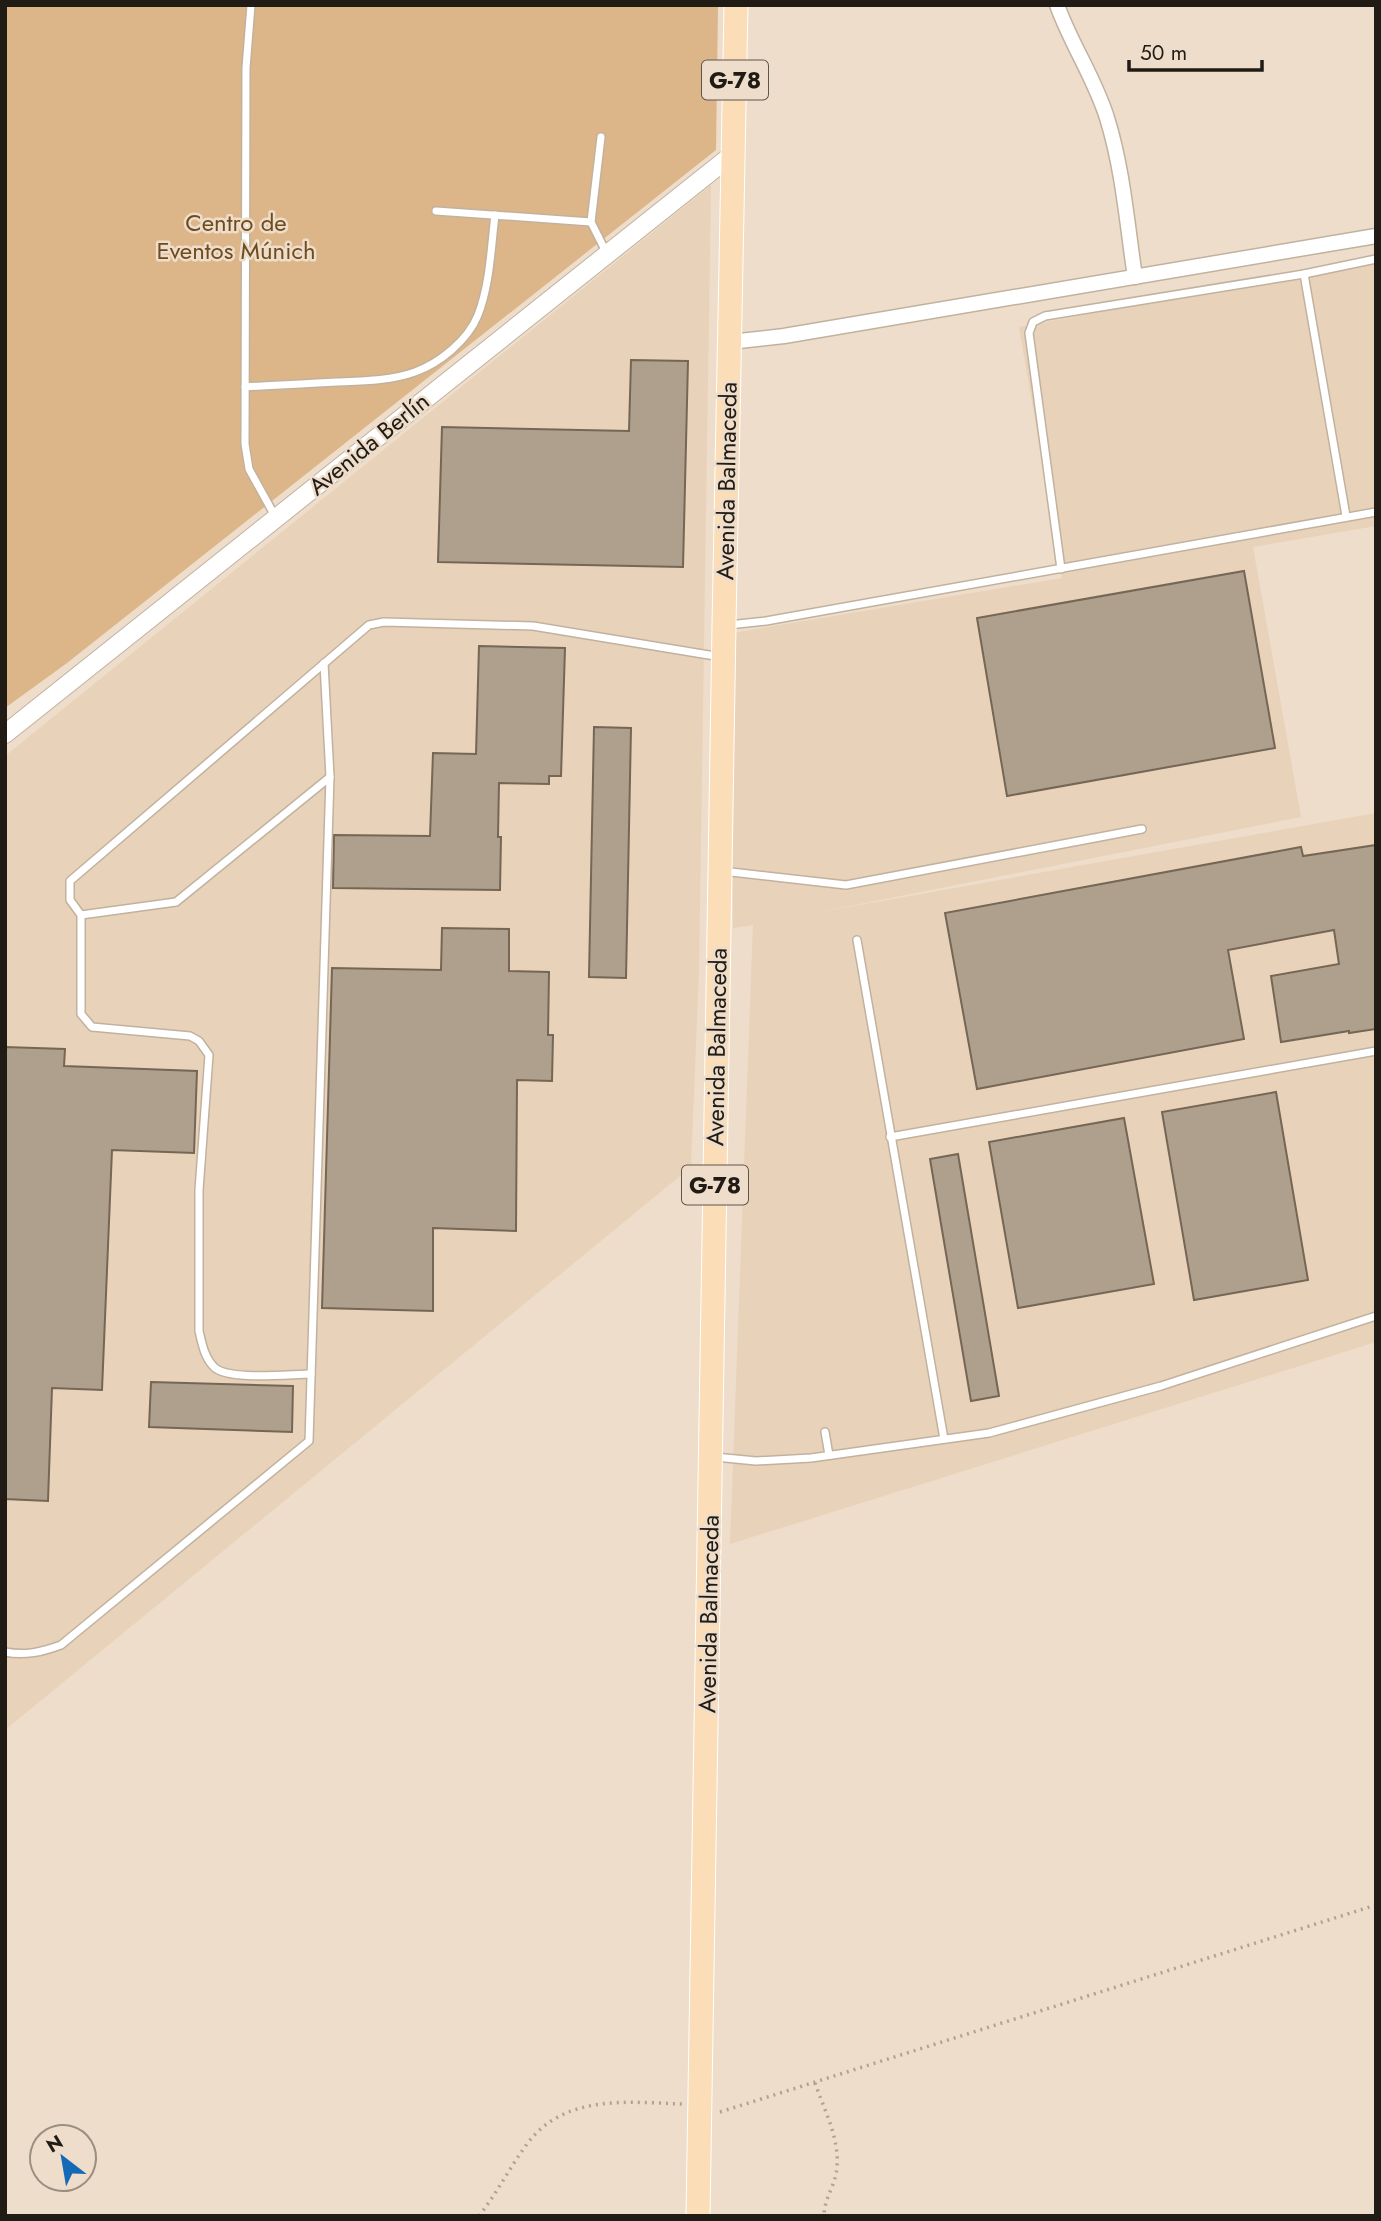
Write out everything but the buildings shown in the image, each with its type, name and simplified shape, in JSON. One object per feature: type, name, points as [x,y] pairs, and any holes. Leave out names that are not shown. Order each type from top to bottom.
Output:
[{"type":"main road","name":"Avenida Balmaceda","points":[[698,2216],[736,5]]},
{"type":"street","points":[[1057,5],[1098,92],[1107,119],[1119,169],[1135,277]]},
{"type":"street","name":"Avenida Berlín","points":[[5,734],[733,154]]},
{"type":"street","points":[[730,342],[784,336],[1376,236]]},
{"type":"lane","points":[[251,5],[246,68],[245,458],[276,518]]},
{"type":"lane","points":[[601,137],[591,222],[608,255]]},
{"type":"lane","points":[[436,211],[591,222]]},
{"type":"lane","points":[[245,387],[388,378],[429,366],[451,350],[469,331],[477,316],[484,293],[495,215]]},
{"type":"lane","points":[[1061,569],[1029,333],[1033,322],[1045,316],[1304,274],[1376,259]]},
{"type":"lane","points":[[1304,274],[1346,516]]},
{"type":"lane","points":[[724,625],[766,621],[1376,512]]},
{"type":"lane","points":[[312,1374],[231,1375],[215,1368],[204,1352],[199,1331],[199,1189],[209,1055],[199,1041],[190,1036],[92,1027],[80,1014],[81,915],[69,900],[70,881],[369,625],[384,622],[533,626],[723,658]]},
{"type":"lane","points":[[5,1652],[40,1653],[61,1645],[309,1441],[330,777],[324,663]]},
{"type":"lane","points":[[81,915],[176,902],[330,777]]},
{"type":"lane","points":[[720,871],[846,885],[1142,829]]},
{"type":"lane","points":[[857,940],[944,1439]]},
{"type":"lane","points":[[890,1137],[1376,1051]]},
{"type":"lane","points":[[711,1456],[756,1461],[829,1455],[989,1433],[1161,1386],[1376,1316]]},
{"type":"lane","points":[[825,1432],[829,1455]]},
{"type":"path","points":[[479,2216],[528,2141],[543,2126],[571,2110],[603,2102],[701,2112],[815,2083],[1376,1905]]},
{"type":"path","points":[[815,2083],[834,2136],[838,2159],[835,2180],[826,2199],[824,2216]]},
{"type":"shaded area","points":[[711,185],[699,970],[691,1167],[5,1730],[5,756]]},
{"type":"shaded area","points":[[1376,261],[1376,526],[1253,547],[1301,817],[814,913],[1376,813],[1376,1342],[730,1544],[753,925],[733,928],[732,633],[1062,578],[1019,327]]},
{"type":"green space","name":"Centro de Eventos Múnich","points":[[5,5],[718,5],[716,150],[67,663],[5,708]]}]
